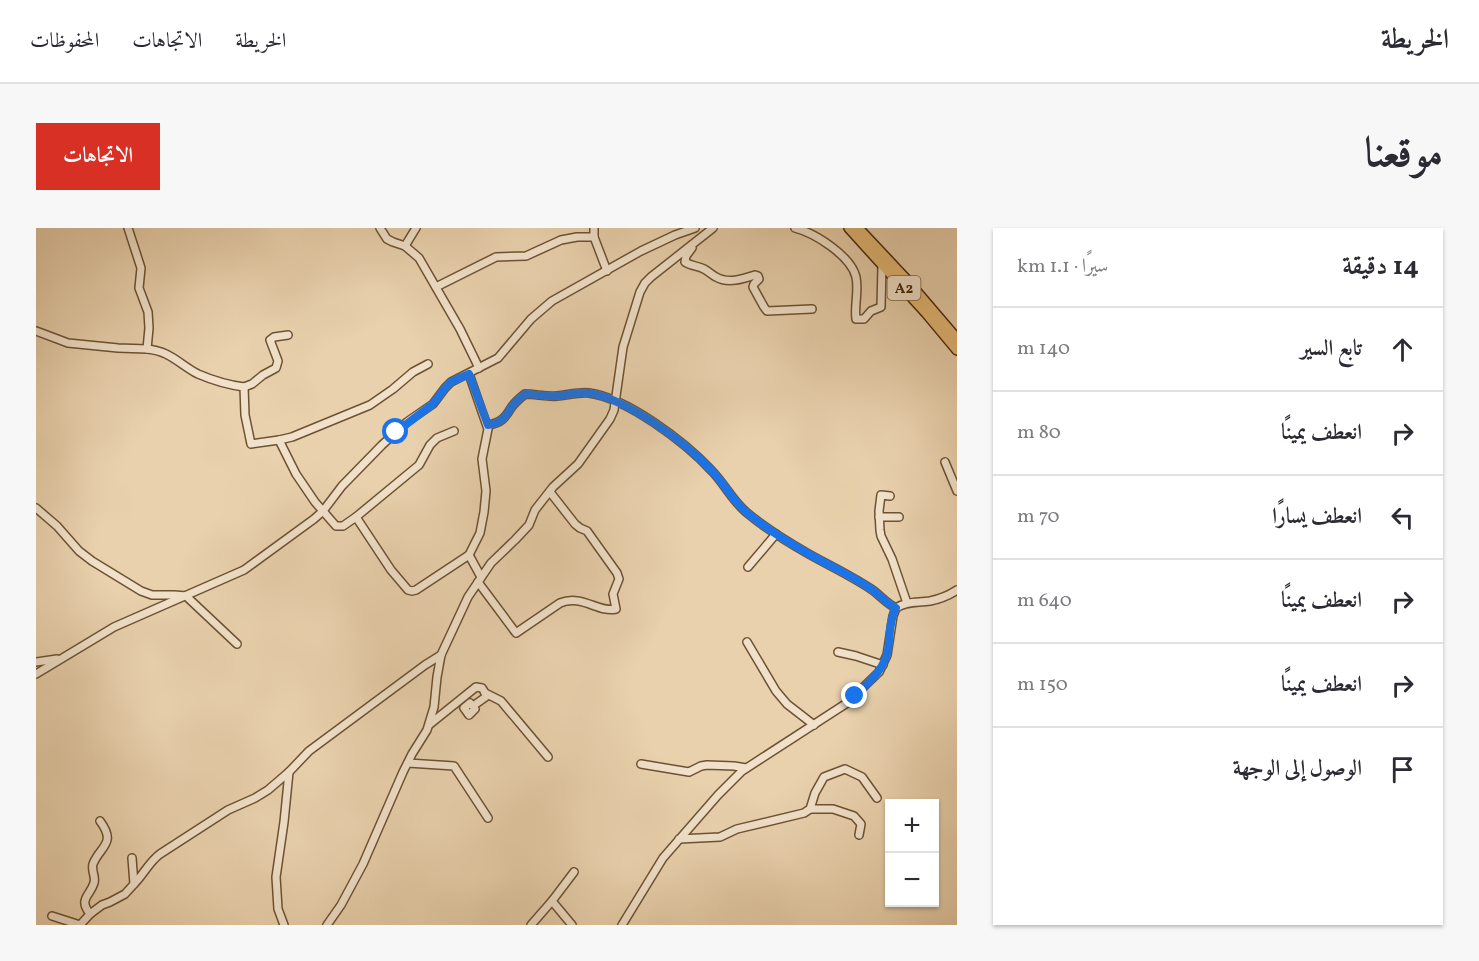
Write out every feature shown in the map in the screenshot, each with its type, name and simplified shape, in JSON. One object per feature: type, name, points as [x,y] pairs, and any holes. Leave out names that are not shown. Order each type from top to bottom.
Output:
[{"type":"highway","name":"A2","points":[[849,228],[882,265],[919,299]]},
{"type":"highway","name":"A2","points":[[861,230],[956,343]]},
{"type":"street","points":[[128,228],[141,268],[139,288],[148,312],[147,349]]},
{"type":"street","points":[[380,228],[387,239],[405,246],[419,258],[460,329],[479,368]]},
{"type":"street","points":[[405,246],[416,228]]},
{"type":"street","points":[[594,228],[594,237],[607,270]]},
{"type":"street","points":[[36,674],[114,627],[244,570],[323,510],[342,486],[396,432],[433,404],[451,382],[498,358],[524,325],[542,308],[607,270],[675,235],[695,228]]},
{"type":"street","points":[[327,925],[341,905],[363,864],[408,763],[427,730],[434,707],[441,655],[468,597],[492,563],[529,525],[536,510],[550,492],[578,464],[610,419],[616,402],[623,347],[643,286],[651,277],[713,228]]},
{"type":"street","points":[[795,228],[811,234],[836,251],[851,266],[857,288],[856,320],[864,319],[871,311],[881,307],[882,265]]},
{"type":"street","points":[[436,287],[496,257],[526,256],[561,240],[594,237]]},
{"type":"street","points":[[699,239],[686,256],[686,264],[704,269],[723,280],[758,276],[759,279],[753,287],[767,311],[812,309]]},
{"type":"street","points":[[36,332],[68,343],[147,349],[166,353],[199,374],[244,387],[276,368],[278,361],[270,340],[274,337],[288,335]]},
{"type":"street","points":[[244,387],[245,415],[251,444],[279,440],[308,432],[370,405],[413,372],[428,364]]},
{"type":"street","points":[[356,517],[391,570],[410,591],[416,590],[470,555],[480,533],[484,512],[486,491],[482,459],[488,425],[469,374]]},
{"type":"street","points":[[488,425],[506,416],[511,407],[525,394],[558,396],[584,393],[616,402],[654,423],[696,456],[712,471],[745,511],[776,534],[872,589],[896,608]]},
{"type":"street","points":[[279,440],[296,474],[339,527],[356,517],[419,465],[436,438],[454,431]]},
{"type":"street","points":[[945,462],[957,491]]},
{"type":"street","points":[[470,555],[479,580],[516,633],[567,600],[581,601],[609,610],[616,609],[613,594],[619,579],[617,573],[587,531],[575,524],[550,492]]},
{"type":"street","points":[[890,496],[881,495],[879,517],[881,536],[892,559],[907,603]]},
{"type":"street","points":[[36,508],[92,561],[141,591],[152,595],[186,596],[237,644]]},
{"type":"street","points":[[879,517],[899,517]]},
{"type":"street","points":[[748,567],[776,534]]},
{"type":"street","points":[[622,925],[663,858],[718,795],[746,768],[855,696],[879,672],[888,650],[892,616],[896,608],[907,603],[942,598],[957,590]]},
{"type":"street","points":[[747,642],[776,691],[787,704],[814,724]]},
{"type":"street","points":[[838,652],[883,665]]},
{"type":"street","points":[[52,916],[80,925],[102,905],[126,894],[144,874],[153,859],[228,810],[268,790],[309,751],[441,655]]},
{"type":"street","points":[[36,662],[63,658]]},
{"type":"street","points":[[429,725],[476,687],[482,688],[485,693],[501,701],[548,757]]},
{"type":"street","points":[[473,706],[487,696],[485,693]]},
{"type":"street","points":[[408,763],[454,766],[488,818]]},
{"type":"street","points":[[640,764],[688,772],[707,765],[746,768]]},
{"type":"street","points":[[810,809],[815,793],[824,777],[845,769],[862,777],[877,798]]},
{"type":"street","points":[[284,925],[278,909],[276,877],[289,772]]},
{"type":"street","points":[[679,839],[720,837],[737,829],[804,813],[810,809],[833,809],[854,816],[861,824],[859,835]]},
{"type":"street","points":[[90,914],[85,899],[94,884],[93,864],[107,839],[105,827],[100,821]]},
{"type":"street","points":[[132,858],[134,884]]},
{"type":"street","points":[[531,925],[574,872]]},
{"type":"street","points":[[552,901],[572,925]]},
{"type":"route","points":[[396,432],[433,404],[451,382],[469,374],[488,425],[506,416],[511,407],[525,394],[558,396],[590,393],[628,407],[654,423],[696,456],[712,471],[745,511],[806,553],[872,589],[896,608],[892,616],[885,661],[879,672],[855,696]]}]
